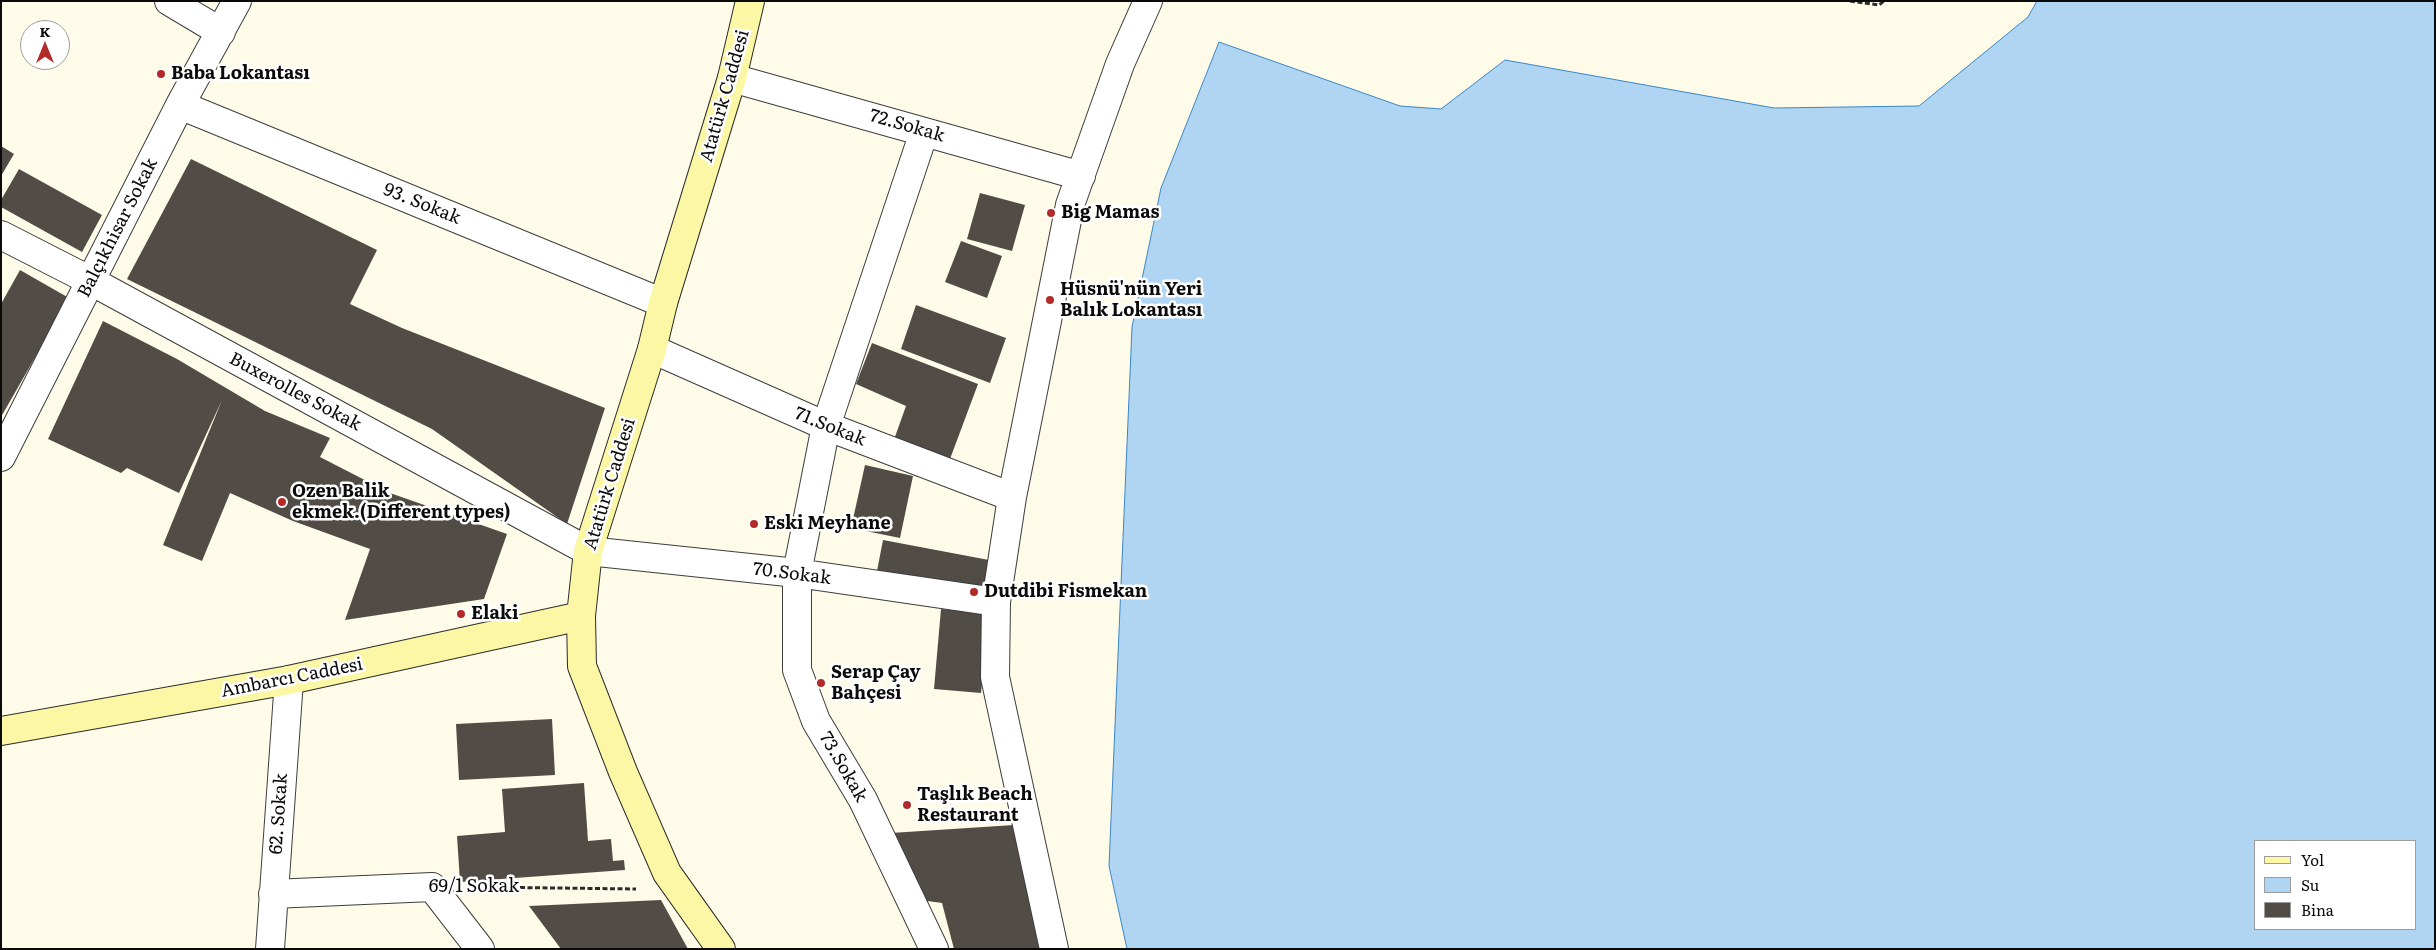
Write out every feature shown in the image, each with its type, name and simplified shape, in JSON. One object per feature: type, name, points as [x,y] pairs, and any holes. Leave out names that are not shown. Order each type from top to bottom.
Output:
[{"type":"main road","name":"Atatürk Caddesi","points":[[721,949],[667,873],[623,772],[582,666],[581,616],[588,551],[652,349],[663,303],[732,78],[750,1]]},
{"type":"main road","name":"Ambarcı Caddesi","points":[[1,731],[289,680],[581,616]]},
{"type":"street","points":[[169,1],[221,32]]},
{"type":"street","name":"Balçıkhisar Sokak","points":[[1,457],[180,105],[237,1]]},
{"type":"street","points":[[1054,949],[995,677],[996,602],[1012,497],[1070,205],[1120,64],[1148,1]]},
{"type":"street","name":"72.Sokak","points":[[732,78],[1081,176]]},
{"type":"street","name":"93. Sokak","points":[[180,105],[663,303]]},
{"type":"street","name":"73.Sokak","points":[[924,132],[826,426],[797,574],[797,670],[816,721],[863,800],[934,949]]},
{"type":"street","name":"Buxerolles Sokak","points":[[1,235],[91,281],[588,551]]},
{"type":"street","name":"71.Sokak","points":[[652,349],[826,426],[1012,497]]},
{"type":"street","name":"70.Sokak","points":[[588,551],[797,574],[996,602]]},
{"type":"street","name":"62. Sokak","points":[[270,949],[289,680]]},
{"type":"street","points":[[432,887],[480,949]]},
{"type":"street","name":"69/1 Sokak","points":[[274,894],[432,887]]},
{"type":"path","points":[[1850,1],[1879,5],[1884,1]]},
{"type":"path","name":"69/1 Sokak","points":[[432,887],[656,889],[667,873]]},
{"type":"water","points":[[2037,1],[2435,1],[2435,949],[1127,949],[1109,866],[1132,327],[1161,188],[1219,42],[1400,106],[1441,109],[1505,60],[1774,108],[1919,106],[2028,17]]},
{"type":"building","points":[[1,146],[14,154],[1,176]]},
{"type":"building","points":[[191,159],[377,250],[350,304],[402,328],[605,408],[567,524],[432,429],[127,279]]},
{"type":"building","points":[[19,169],[102,215],[82,252],[1,207],[1,200]]},
{"type":"building","points":[[980,193],[1025,205],[1012,251],[967,239]]},
{"type":"building","points":[[961,241],[1002,256],[987,298],[945,282]]},
{"type":"building","points":[[20,270],[69,298],[1,417],[1,304]]},
{"type":"building","points":[[916,305],[1006,338],[990,383],[901,349]]},
{"type":"building","points":[[103,321],[177,359],[265,411],[330,438],[320,457],[390,493],[507,534],[484,599],[345,620],[370,549],[293,521],[230,493],[202,561],[163,545],[222,400],[179,493],[127,468],[121,473],[48,439]]},
{"type":"building","points":[[872,343],[978,384],[947,467],[891,448],[906,406],[856,384]]},
{"type":"building","points":[[865,465],[913,476],[900,538],[851,528]]},
{"type":"building","points":[[883,540],[989,560],[982,596],[876,576]]},
{"type":"building","points":[[941,609],[989,614],[981,693],[934,689]]},
{"type":"building","points":[[552,719],[555,775],[459,780],[456,724]]},
{"type":"building","points":[[584,783],[588,841],[611,839],[613,861],[624,860],[625,870],[460,882],[457,836],[505,832],[502,789]]},
{"type":"building","points":[[1014,825],[1041,949],[954,949],[942,903],[920,900],[891,833]]},
{"type":"building","points":[[661,900],[688,949],[561,949],[529,906]]},
{"type":"place","name":"Baba Lokantası","points":[[161,74]]},
{"type":"place","name":"Big Mamas","points":[[1051,213]]},
{"type":"place","name":"Hüsnü'nün Yeri Balık Lokantası","points":[[1050,300]]},
{"type":"place","name":"Ozen Balik ekmek.(Different types)","points":[[282,502]]},
{"type":"place","name":"Eski Meyhane","points":[[754,524]]},
{"type":"place","name":"Dutdibi Fismekan","points":[[974,592]]},
{"type":"place","name":"Elaki","points":[[461,614]]},
{"type":"place","name":"Serap Çay Bahçesi","points":[[821,683]]},
{"type":"place","name":"Taşlık Beach Restaurant","points":[[907,805]]}]
